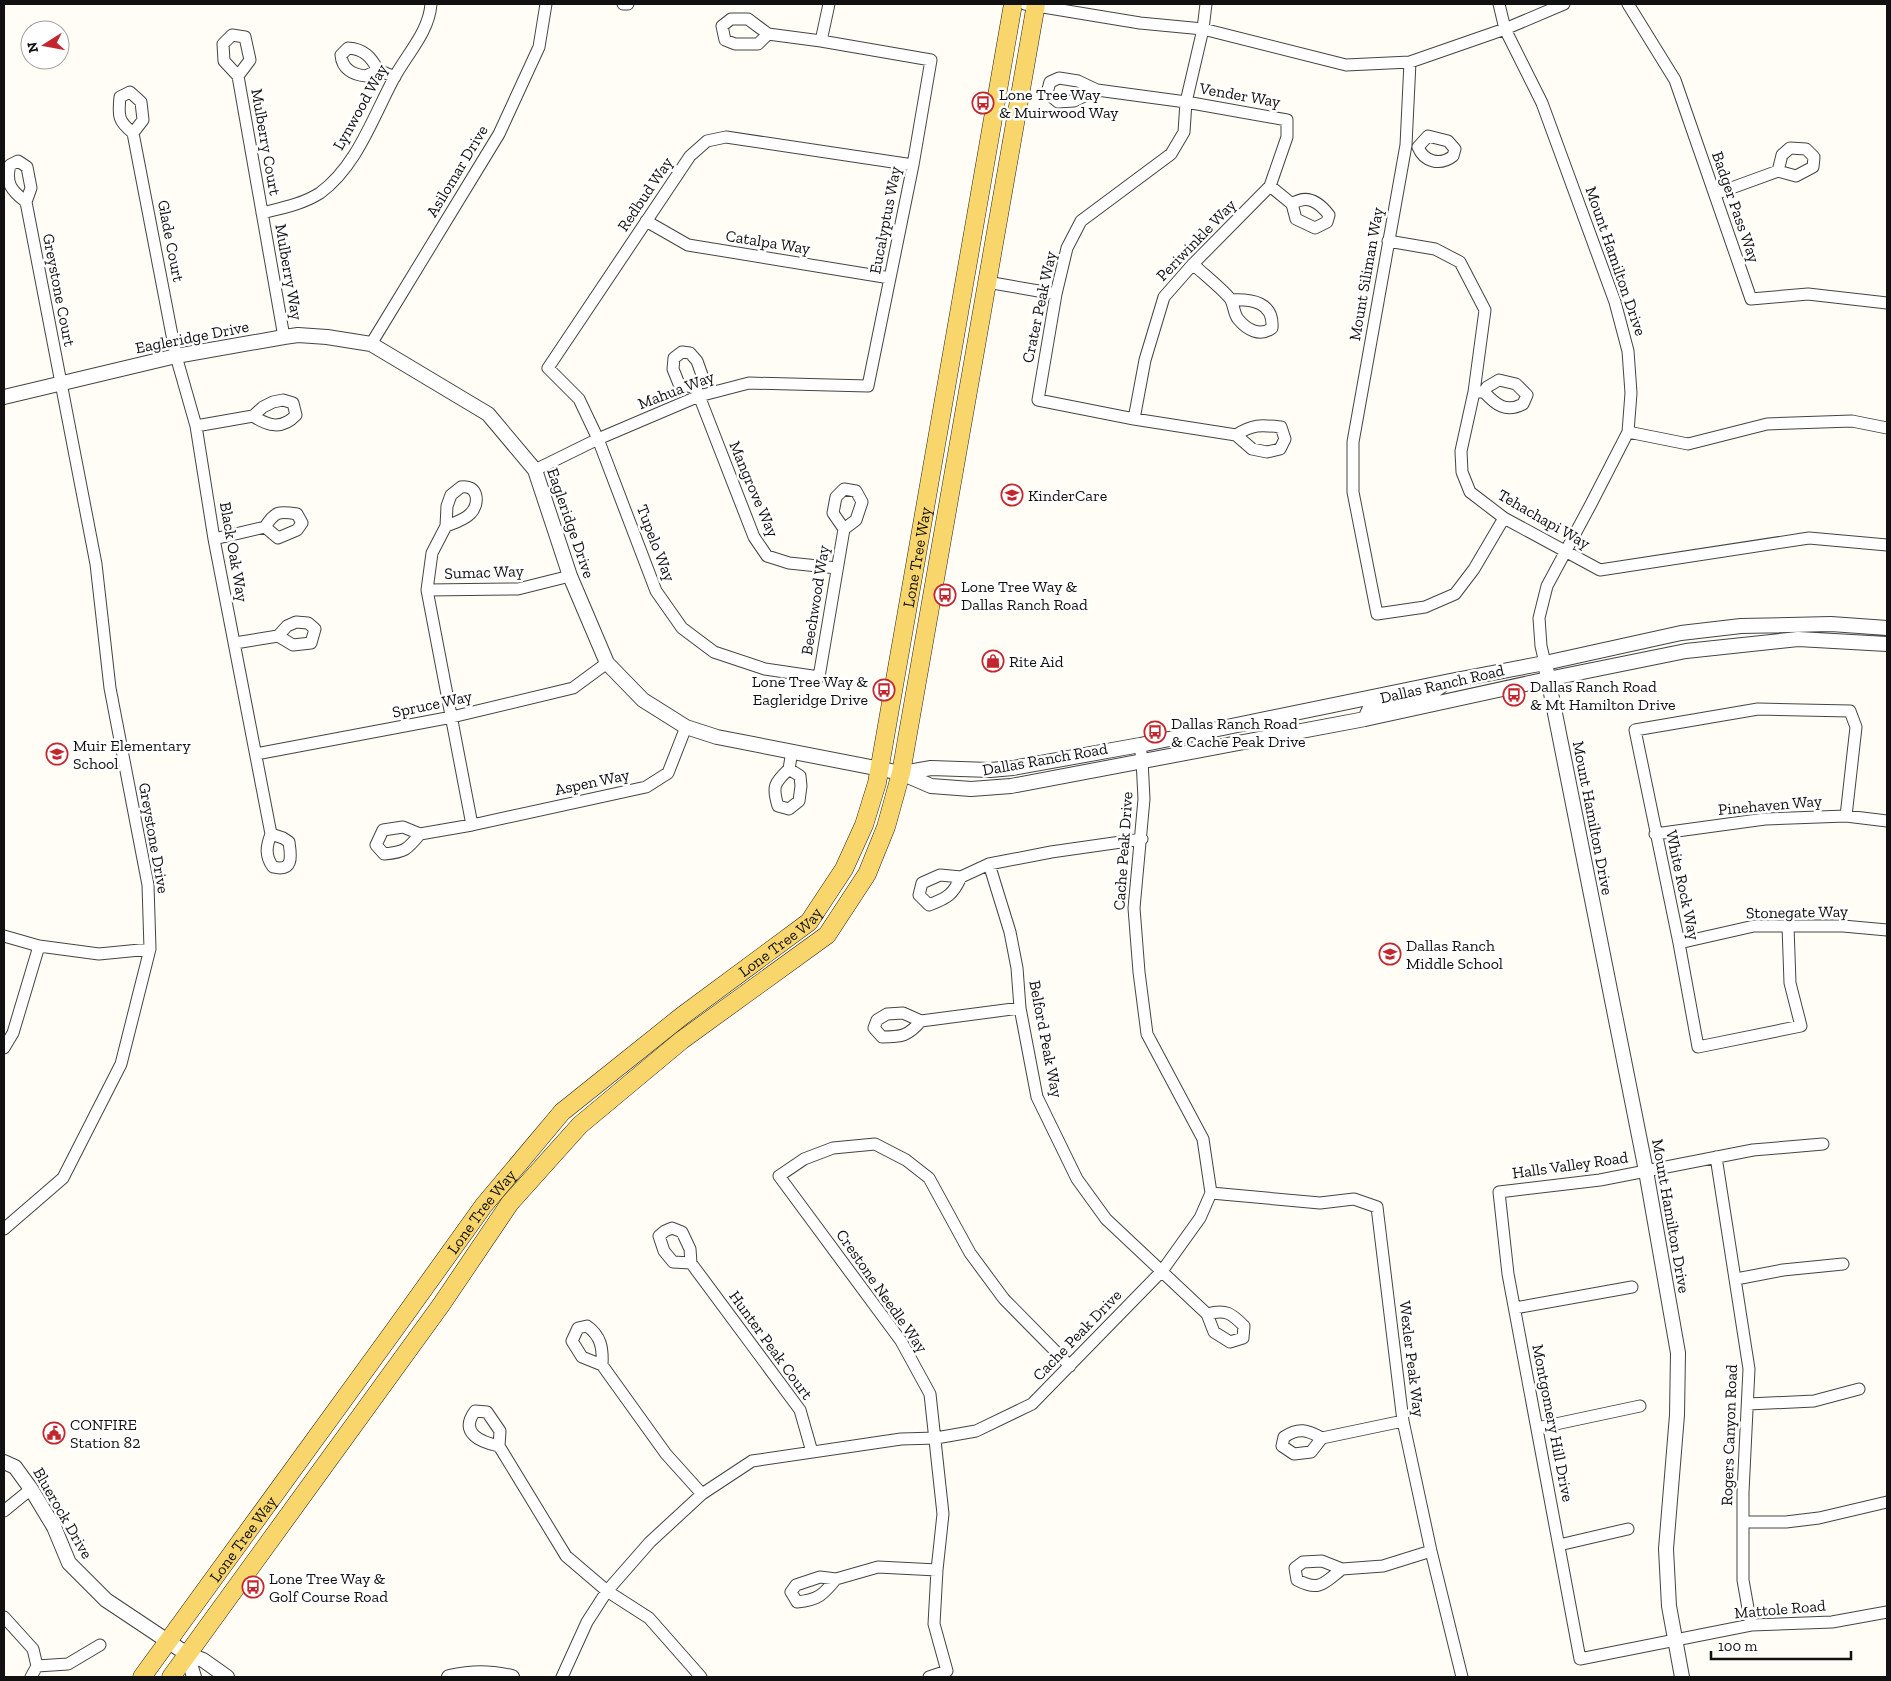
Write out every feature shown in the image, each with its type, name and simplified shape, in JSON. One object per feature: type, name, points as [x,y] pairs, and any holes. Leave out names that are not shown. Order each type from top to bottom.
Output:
[{"type":"main road","name":"Lone Tree Way","points":[[142,1677],[484,1205],[562,1112],[682,1016],[809,922],[844,869],[864,825],[879,769],[1013,4]]},
{"type":"main road","name":"Lone Tree Way","points":[[171,1677],[441,1306],[516,1197],[580,1125],[682,1040],[827,935],[868,874],[886,826],[901,773],[987,282],[1032,4]]},
{"type":"main road","points":[[938,435],[942,450],[932,510],[936,523],[944,527]]},
{"type":"street","name":"Lynwood Way","points":[[262,213],[301,202],[320,192],[339,175],[360,145],[395,77],[414,47],[430,15],[432,4]]},
{"type":"street","name":"Asilomar Drive","points":[[371,344],[499,134],[539,47],[546,4]]},
{"type":"street","points":[[623,4],[628,4]]},
{"type":"street","points":[[768,34],[821,41],[829,4]]},
{"type":"street","points":[[1032,4],[1140,23],[1203,29],[1346,65],[1410,62],[1505,29],[1564,4]]},
{"type":"street","name":"Crater Peak Way","points":[[1134,419],[1038,400],[1056,294],[1068,248],[1081,220],[1171,154],[1184,132],[1186,102],[1203,29],[1206,4]]},
{"type":"street","name":"Mount Hamilton Drive","points":[[1499,4],[1505,29],[1542,103],[1615,302],[1628,350],[1631,393],[1628,432],[1547,586],[1539,618],[1544,663],[1646,1171],[1678,1353],[1677,1415],[1666,1548],[1669,1606],[1682,1677]]},
{"type":"street","name":"Badger Pass Way","points":[[1628,4],[1675,80],[1751,299],[1808,294],[1887,304]]},
{"type":"street","name":"Eucalyptus Way","points":[[821,41],[930,60],[913,165],[868,386]]},
{"type":"street","name":"Mount Siliman Way","points":[[1410,62],[1412,146],[1388,241],[1353,442],[1353,492],[1376,614],[1425,607],[1455,594],[1474,569],[1504,518]]},
{"type":"street","points":[[378,70],[395,77]]},
{"type":"street","name":"Mulberry Court","points":[[238,76],[262,213]]},
{"type":"street","name":"Vender Way","points":[[1097,90],[1186,102],[1287,120]]},
{"type":"street","name":"Periwinkle Way","points":[[1134,419],[1145,360],[1164,297],[1193,264],[1270,186],[1287,136],[1287,120]]},
{"type":"street","name":"Glade Court","points":[[133,133],[176,356]]},
{"type":"street","name":"Redbud Way","points":[[598,439],[579,399],[548,368],[690,156],[707,141],[726,137],[913,165]]},
{"type":"street","points":[[1715,194],[1778,171]]},
{"type":"street","points":[[1270,186],[1292,204]]},
{"type":"street","name":"Greystone Court","points":[[26,202],[60,384]]},
{"type":"street","name":"Mulberry Way","points":[[262,213],[284,337]]},
{"type":"street","name":"Catalpa Way","points":[[646,222],[688,245],[890,278]]},
{"type":"street","name":"Tehachapi Way","points":[[1388,241],[1435,249],[1460,262],[1485,310],[1479,392],[1462,451],[1462,472],[1470,492],[1504,518],[1600,570],[1809,538],[1887,545]]},
{"type":"street","points":[[1193,264],[1231,300]]},
{"type":"street","points":[[987,282],[1056,294]]},
{"type":"street","name":"Eagleridge Drive","points":[[4,397],[176,356],[284,337],[298,335],[326,337],[371,344],[488,414],[535,470],[570,576],[607,663],[643,700],[686,727],[717,737],[901,773]]},
{"type":"street","name":"Black Oak Way","points":[[176,356],[196,426],[214,539],[271,834]]},
{"type":"street","name":"Mahua Way","points":[[535,470],[697,392],[748,383],[868,386]]},
{"type":"street","name":"Greystone Drive","points":[[4,1229],[63,1178],[121,1064],[150,949],[148,885],[110,688],[96,564],[60,384]]},
{"type":"street","name":"Mangrove Way","points":[[697,392],[754,537],[767,556],[789,563],[837,568]]},
{"type":"street","points":[[196,426],[253,416]]},
{"type":"street","points":[[1134,419],[1236,435]]},
{"type":"street","points":[[1628,432],[1688,444],[1767,424],[1852,420],[1887,428]]},
{"type":"street","name":"Tupelo Way","points":[[598,439],[656,591],[682,628],[714,652],[765,669],[819,677]]},
{"type":"street","points":[[446,526],[432,554],[427,590],[472,825]]},
{"type":"street","points":[[214,539],[265,527]]},
{"type":"street","name":"Beechwood Way","points":[[819,677],[844,529]]},
{"type":"street","name":"Sumac Way","points":[[427,590],[518,589],[570,576]]},
{"type":"street","name":"Dallas Ranch Road","points":[[901,773],[931,768],[990,770],[1013,768],[1140,745],[1544,663],[1681,633],[1741,626],[1830,624],[1887,628]]},
{"type":"street","points":[[235,643],[278,636]]},
{"type":"street","name":"Dallas Ranch Road","points":[[901,773],[930,786],[971,789],[1011,786],[1365,719],[1686,651],[1798,639],[1887,644]]},
{"type":"street","name":"Spruce Way","points":[[256,754],[452,717],[573,688],[607,663]]},
{"type":"street","points":[[1365,719],[1369,710],[1374,707],[1427,696],[1450,681]]},
{"type":"street","name":"White Rock Way","points":[[1788,926],[1790,982],[1801,1026],[1698,1046],[1679,943],[1635,730],[1758,709],[1850,711],[1856,727],[1846,816]]},
{"type":"street","name":"Aspen Way","points":[[420,834],[472,825],[646,787],[668,773],[686,727]]},
{"type":"street","name":"Cache Peak Drive","points":[[562,1677],[587,1622],[607,1591],[650,1542],[702,1494],[752,1461],[901,1439],[936,1438],[976,1431],[1032,1404],[1162,1271],[1200,1218],[1211,1193],[1203,1139],[1147,1034],[1138,972],[1134,908],[1142,839],[1144,798],[1140,745]]},
{"type":"street","points":[[790,769],[792,751]]},
{"type":"street","name":"Pinehaven Way","points":[[1655,834],[1766,820],[1846,816],[1887,821]]},
{"type":"street","points":[[961,877],[989,864],[1051,852],[1142,839]]},
{"type":"street","name":"Belford Peak Way","points":[[989,864],[1010,932],[1017,968],[1020,1008],[1037,1097],[1077,1179],[1106,1218],[1207,1314]]},
{"type":"street","name":"Stonegate Way","points":[[1679,943],[1754,926],[1843,926],[1887,930]]},
{"type":"street","points":[[4,936],[39,946],[99,954],[150,949]]},
{"type":"street","points":[[4,1048],[13,1032],[39,946]]},
{"type":"street","points":[[921,1021],[1020,1008]]},
{"type":"street","name":"Crestone Needle Way","points":[[930,1677],[947,1671],[934,1624],[943,1514],[930,1394],[901,1341],[779,1176],[804,1159],[834,1148],[874,1144],[906,1160],[929,1178],[970,1253],[1004,1299],[1070,1366]]},
{"type":"street","name":"Halls Valley Road","points":[[1499,1192],[1600,1180],[1753,1150],[1822,1144]]},
{"type":"street","name":"Rogers Canyon Road","points":[[1716,1157],[1750,1369],[1743,1522],[1743,1580],[1751,1626]]},
{"type":"street","name":"Montgomery Hill Drive","points":[[1499,1192],[1508,1274],[1580,1659]]},
{"type":"street","name":"Wexler Peak Way","points":[[1211,1193],[1320,1203],[1354,1199],[1377,1207],[1403,1421],[1431,1551],[1462,1677]]},
{"type":"street","name":"Hunter Peak Court","points":[[691,1263],[800,1410],[812,1452]]},
{"type":"street","points":[[1736,1279],[1783,1270],[1843,1264]]},
{"type":"street","points":[[1515,1308],[1632,1287]]},
{"type":"street","points":[[602,1365],[666,1454],[702,1494]]},
{"type":"street","points":[[1748,1404],[1814,1400],[1860,1389]]},
{"type":"street","points":[[1537,1428],[1640,1406]]},
{"type":"street","points":[[1322,1438],[1403,1421]]},
{"type":"street","points":[[499,1446],[566,1556],[607,1591],[649,1618],[701,1677]]},
{"type":"street","name":"Bluerock Drive","points":[[4,1462],[15,1466],[32,1489],[54,1527],[69,1563],[106,1600],[187,1654],[203,1660],[227,1677]]},
{"type":"street","points":[[4,1511],[32,1489]]},
{"type":"street","points":[[1743,1522],[1786,1522],[1819,1518],[1887,1502]]},
{"type":"street","points":[[1559,1545],[1628,1529]]},
{"type":"street","points":[[1342,1569],[1383,1566],[1431,1551]]},
{"type":"street","points":[[836,1579],[878,1567],[937,1570]]},
{"type":"street","name":"Mattole Road","points":[[1580,1659],[1751,1626],[1832,1622],[1887,1612]]},
{"type":"street","points":[[4,1617],[33,1649],[37,1666],[32,1677]]},
{"type":"street","points":[[37,1666],[68,1664],[100,1645]]},
{"type":"street","points":[[187,1654],[194,1677]]},
{"type":"street","points":[[449,1677],[472,1672],[512,1677]]},
{"type":"place","name":"Lone Tree Way & Muirwood Way","points":[[983,103]]},
{"type":"place","name":"KinderCare","points":[[1012,495]]},
{"type":"place","name":"Lone Tree Way & Dallas Ranch Road","points":[[945,595]]},
{"type":"place","name":"Rite Aid","points":[[993,661]]},
{"type":"place","name":"Lone Tree Way & Eagleridge Drive","points":[[884,690]]},
{"type":"place","name":"Dallas Ranch Road & Mt Hamilton Drive","points":[[1514,695]]},
{"type":"place","name":"Dallas Ranch Road & Cache Peak Drive","points":[[1155,732]]},
{"type":"place","name":"Muir Elementary School","points":[[57,754]]},
{"type":"place","name":"Dallas Ranch Middle School","points":[[1390,954]]},
{"type":"place","name":"CONFIRE Station 82","points":[[54,1433]]},
{"type":"place","name":"Lone Tree Way & Golf Course Road","points":[[253,1587]]}]
